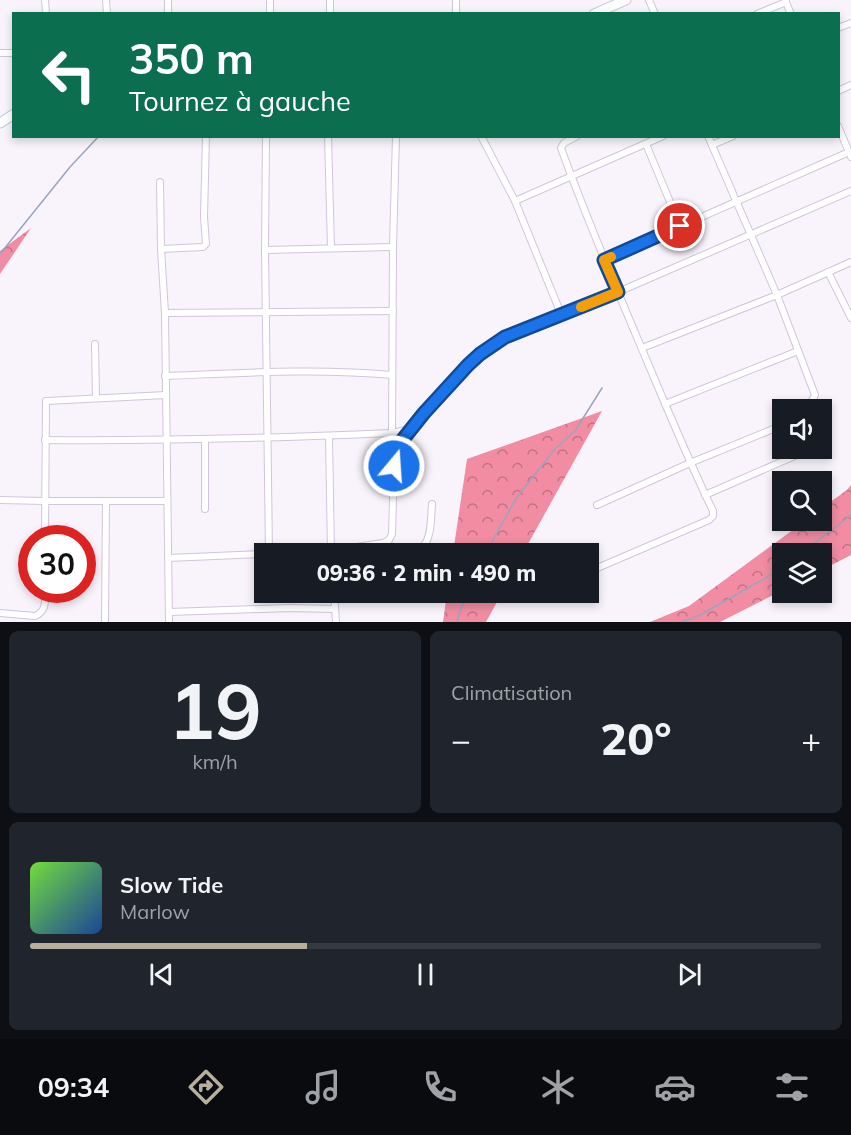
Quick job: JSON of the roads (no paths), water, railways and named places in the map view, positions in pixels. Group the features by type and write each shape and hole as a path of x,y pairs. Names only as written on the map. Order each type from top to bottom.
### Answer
{"street":[{"path":"615,9 626,0"},
{"path":"761,12 786,1"},
{"path":"604,260 736,201 850,154 840,131"},
{"path":"161,249 203,247 206,244 204,217 206,138"},
{"path":"266,138 265,312 270,543"},
{"path":"328,138 331,248"},
{"path":"392,434 396,138"},
{"path":"483,138 514,201 561,314"},
{"path":"573,138 564,143 561,148 604,260 690,464 713,511 709,520 599,567"},
{"path":"514,201 659,138"},
{"path":"709,138 777,295 815,395 813,399"},
{"path":"712,146 729,138"},
{"path":"646,144 680,226"},
{"path":"160,182 165,313 169,622"},
{"path":"383,543 389,540 392,534 394,466 400,443 480,354 505,337 618,292 851,191"},
{"path":"265,250 393,247"},
{"path":"642,348 777,295 851,262"},
{"path":"828,272 851,318"},
{"path":"165,313 393,311"},
{"path":"96,344 96,398"},
{"path":"665,404 798,351"},
{"path":"165,376 266,372 353,372 392,375"},
{"path":"45,525 46,401 166,395"},
{"path":"45,440 267,439 392,434 411,429"},
{"path":"597,505 772,430"},
{"path":"329,436 331,543"},
{"path":"205,440 205,509"},
{"path":"705,495 788,459"},
{"path":"0,500 167,501"},
{"path":"105,622 106,501"},
{"path":"426,543 429,536 432,504"},
{"path":"168,558 254,554"},
{"path":"0,613 36,616 41,614 45,603"},
{"path":"335,603 336,622"},
{"path":"169,612 289,608 335,609"}],"waterway":[{"path":"0,254 70,167 97,138"},
{"path":"491,543 517,497 555,449 575,431 602,388"},
{"path":"814,543 851,515"},
{"path":"682,622 700,615 772,574"},
{"path":"457,622 463,603"}]}
